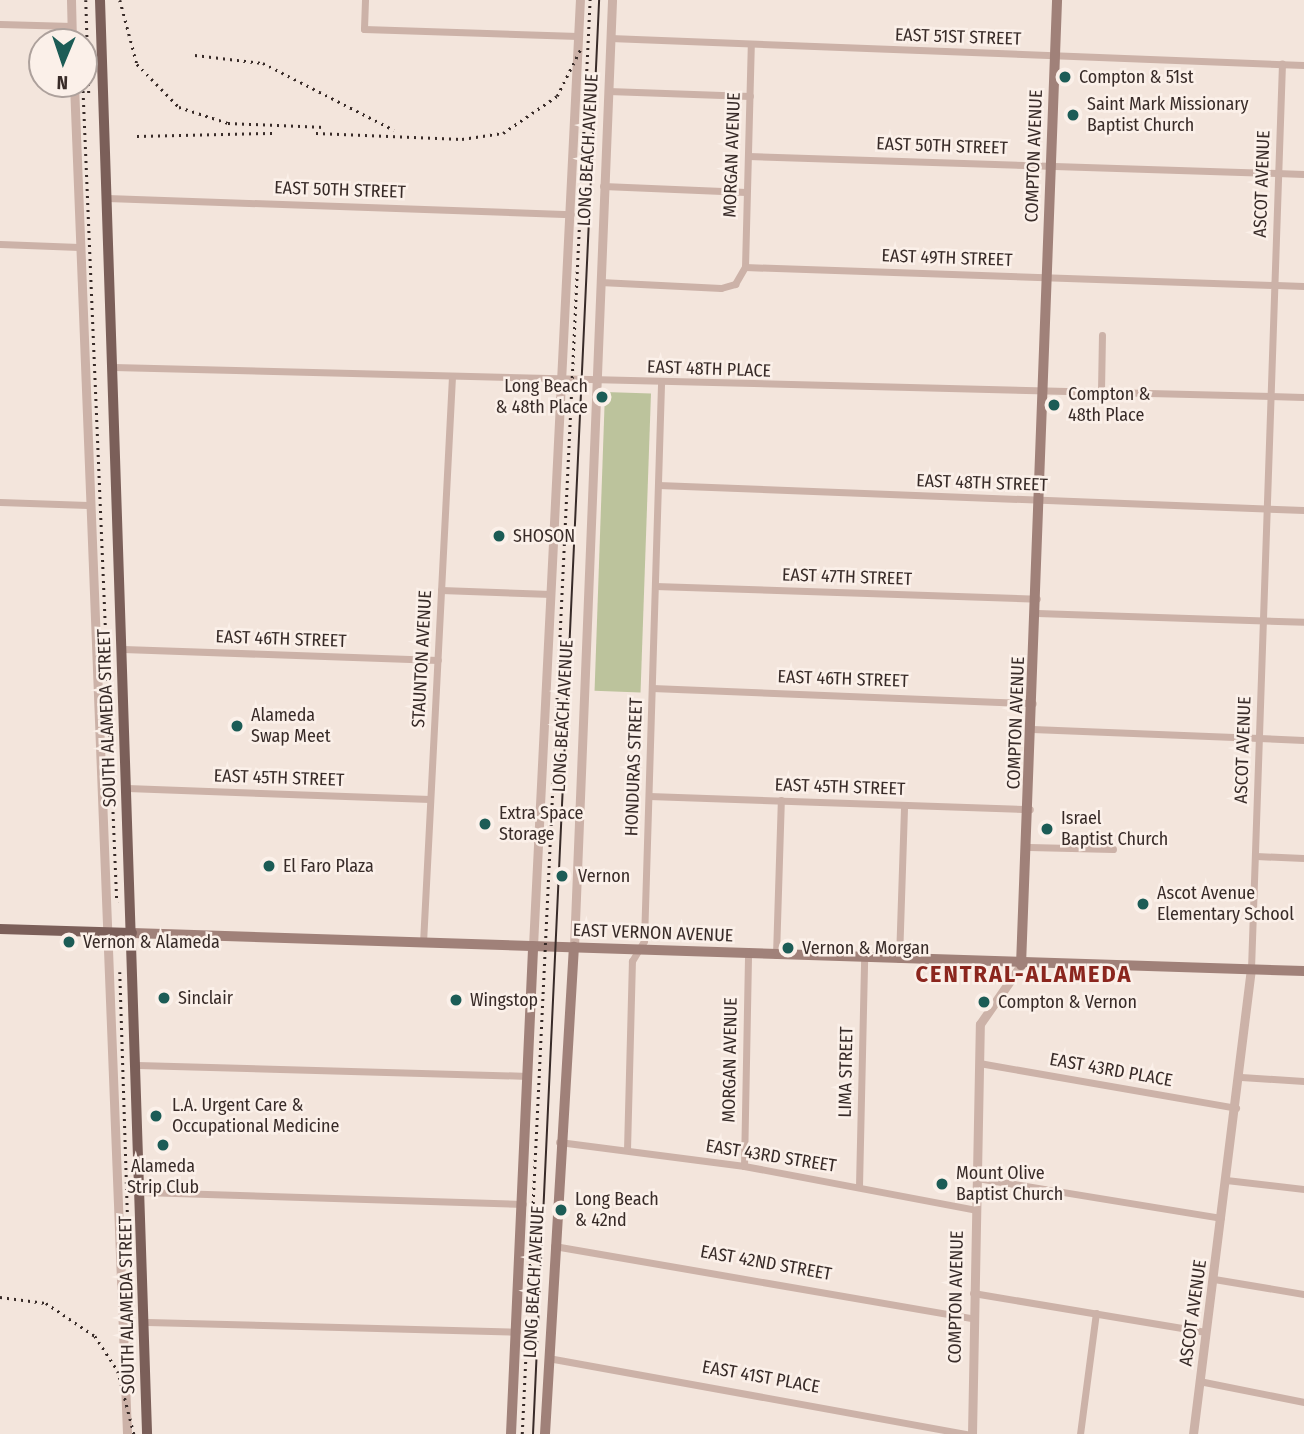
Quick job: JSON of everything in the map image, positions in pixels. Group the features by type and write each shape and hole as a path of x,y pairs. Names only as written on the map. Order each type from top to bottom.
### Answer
{"main road":[{"name":"SOUTH ALAMEDA STREET","path":"100,0 147,1322 147,1434"},
{"name":"COMPTON AVENUE","path":"1021,965 1029,847 1057,0"},
{"name":"EAST VERNON AVENUE","path":"0,929 574,947 1021,965 1304,971"},
{"name":"LONG BEACH AVENUE","path":"511,1434 524,1204 533,946"},
{"name":"LONG BEACH AVENUE","path":"545,1434 559,1142 574,947"}],"street":[{"path":"0,24 72,26 71,0"},
{"path":"365,0 364,29 578,36"},
{"name":"LONG BEACH AVENUE","path":"533,946 580,0"},
{"name":"LONG BEACH AVENUE","path":"574,947 611,0"},
{"name":"EAST 51ST STREET","path":"610,38 1304,65"},
{"name":"MORGAN AVENUE","path":"745,267 751,44"},
{"name":"ASCOT AVENUE","path":"1193,1434 1241,1077 1251,969 1282,64"},
{"path":"608,91 750,96"},
{"name":"SOUTH ALAMEDA STREET","path":"74,98 88,505 109,933 127,1434"},
{"name":"EAST 50TH STREET","path":"748,156 1304,174"},
{"path":"603,186 746,191"},
{"name":"EAST 50TH STREET","path":"107,198 571,214"},
{"path":"0,244 79,247"},
{"path":"600,282 721,288 735,284 745,267"},
{"name":"EAST 49TH STREET","path":"745,267 1304,286"},
{"path":"1101,391 1102,335"},
{"name":"EAST 48TH PLACE","path":"113,367 1027,395 1044,390 1304,397"},
{"name":"STAUNTON AVENUE","path":"423,943 452,377"},
{"name":"HONDURAS STREET","path":"627,1150 632,961 639,950 649,796 661,383"},
{"name":"EAST 48TH STREET","path":"658,485 1304,510"},
{"path":"0,502 88,505"},
{"name":"EAST 47TH STREET","path":"655,586 1038,599"},
{"path":"441,590 551,594"},
{"path":"1037,613 1304,622"},
{"name":"EAST 46TH STREET","path":"122,649 438,660"},
{"name":"EAST 46TH STREET","path":"652,688 1034,703"},
{"path":"1032,729 1304,740"},
{"name":"EAST 45TH STREET","path":"127,788 430,799"},
{"name":"EAST 45TH STREET","path":"649,796 1030,809"},
{"path":"776,955 781,800"},
{"path":"899,960 904,805"},
{"path":"1029,847 1113,849"},
{"path":"1256,856 1304,858"},
{"name":"MORGAN AVENUE","path":"744,1166 748,954"},
{"name":"LIMA STREET","path":"859,1186 864,959"},
{"name":"COMPTON AVENUE","path":"970,1434 982,1019 1021,965"},
{"name":"EAST 43RD PLACE","path":"979,1063 1237,1108"},
{"path":"137,1065 528,1076"},
{"path":"1241,1077 1304,1081"},
{"name":"EAST 43RD STREET","path":"559,1142 744,1166 976,1210"},
{"path":"977,1178 1221,1218"},
{"path":"1226,1180 1304,1189"},
{"path":"142,1192 524,1204"},
{"name":"EAST 42ND STREET","path":"553,1246 973,1318"},
{"path":"1214,1279 1304,1294"},
{"path":"973,1293 1206,1332"},
{"path":"1080,1434 1096,1313"},
{"path":"147,1322 517,1332"},
{"name":"EAST 41ST PLACE","path":"548,1358 970,1434"},
{"path":"1199,1381 1304,1402"}],"green space":[{"path":"605,392 651,394 641,692 595,691"}],"tram line":[{"path":"533,1434 599,0"}],"railway":[{"path":"86,0 87,28"},
{"path":"120,0 137,64 179,107 228,123 325,127"},
{"path":"522,1434 590,0"},
{"path":"316,133 462,139 503,133 557,96 581,48"},
{"path":"195,55 263,63 394,130"},
{"path":"84,98 117,902"},
{"path":"137,136 273,133"},
{"path":"120,972 133,1389"},
{"path":"0,1297 46,1303 95,1336 118,1371 134,1434"}],"place":[{"name":"Compton & 51st","path":"1065,77"},
{"name":"Saint Mark Missionary Baptist Church","path":"1073,115"},
{"name":"Long Beach & 48th Place","path":"602,397"},
{"name":"Compton & 48th Place","path":"1054,405"},
{"name":"SHOSON","path":"499,536"},
{"name":"Alameda Swap Meet","path":"237,726"},
{"name":"Extra Space Storage","path":"485,824"},
{"name":"Israel Baptist Church","path":"1047,829"},
{"name":"El Faro Plaza","path":"269,866"},
{"name":"Vernon","path":"562,876"},
{"name":"Ascot Avenue Elementary School","path":"1143,904"},
{"name":"Vernon & Alameda","path":"69,942"},
{"name":"Vernon & Morgan","path":"788,948"},
{"name":"Sinclair","path":"164,998"},
{"name":"Wingstop","path":"456,1000"},
{"name":"Compton & Vernon","path":"984,1002"},
{"name":"L.A. Urgent Care & Occupational Medicine","path":"156,1116"},
{"name":"Alameda Strip Club","path":"163,1145"},
{"name":"Mount Olive Baptist Church","path":"942,1184"},
{"name":"Long Beach & 42nd","path":"561,1210"}],"district":[{"name":"CENTRAL-ALAMEDA","path":"1024,975"}]}
